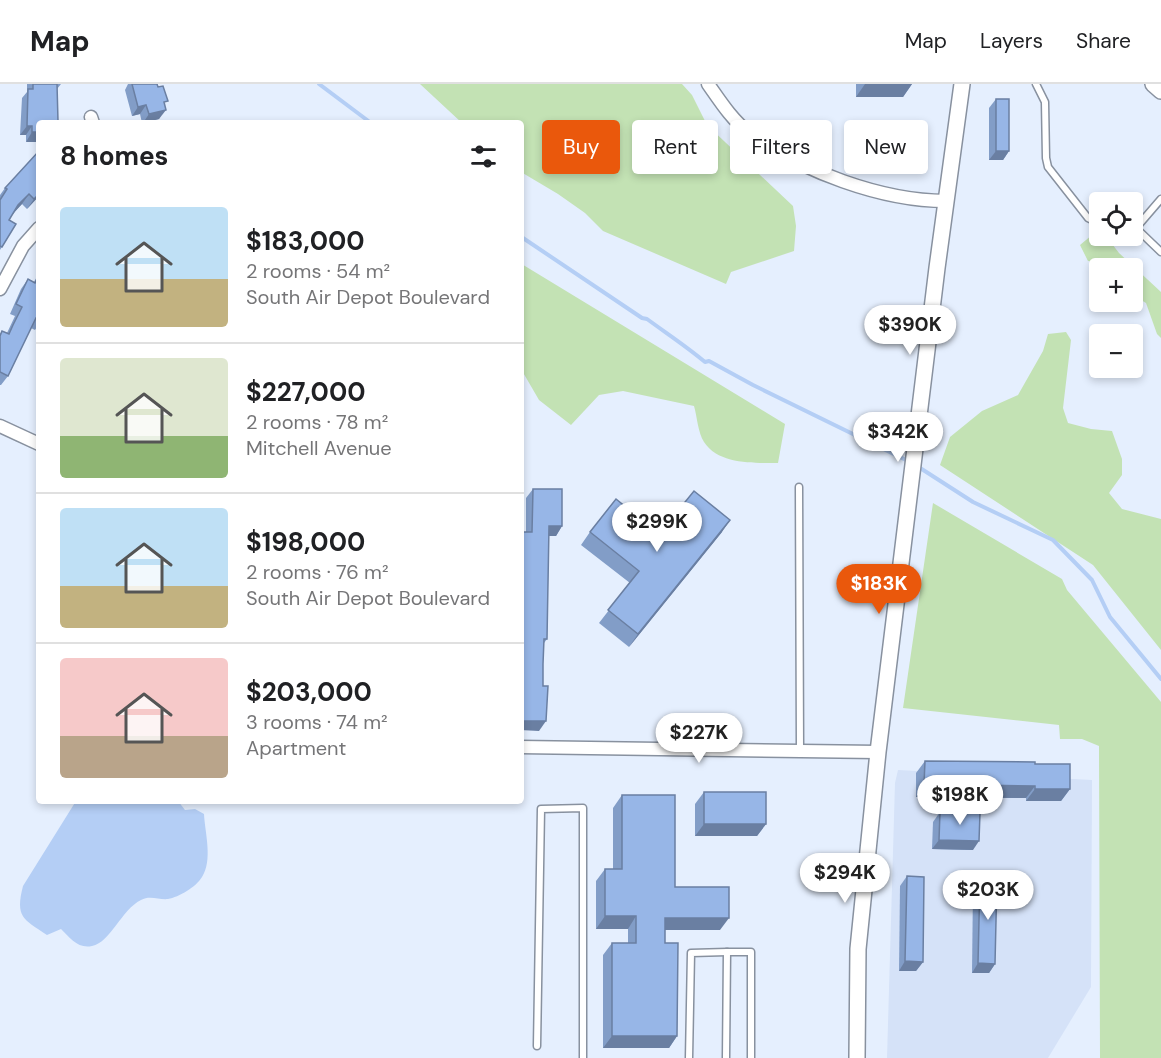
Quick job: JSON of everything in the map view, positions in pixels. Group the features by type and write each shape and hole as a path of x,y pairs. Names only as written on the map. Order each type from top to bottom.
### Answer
{"street":[{"path":"708,84 726,110 748,132 792,158 874,192 920,200 946,201"},
{"path":"857,1058 858,949 878,752 962,84"},
{"path":"1153,84 1161,91"},
{"path":"0,289 23,246 36,231"},
{"path":"0,426 36,443"},
{"path":"524,747 878,752"}],"lane":[{"path":"1036,84 1045,102 1048,167 1089,218"},
{"path":"1143,218 1161,199"},
{"path":"1143,236 1161,252"},
{"path":"799,487 800,751"},
{"path":"537,1046 541,809 583,808 583,1058"},
{"path":"726,1058 727,952"},
{"path":"689,1058 691,953 727,952 751,952 751,1058"}],"shaded area":[{"path":"898,770 1092,780 1091,987 1048,1058 887,1058 895,783"}],"green space":[{"path":"420,84 682,84 692,95 704,120 632,120 632,174 718,174 718,135 730,147 730,174 759,174 793,206 796,226 794,251 731,272 726,284 603,231 585,213 524,174 524,120 459,120"},
{"path":"1089,238 1089,246 1114,246 1124,258 1089,258 1088,261 1080,245"},
{"path":"524,265 785,424 778,463 738,461 719,455 704,442 694,406 623,391 599,395 571,425 539,400 524,374"},
{"path":"1143,275 1161,292 1161,338 1157,334 1146,303 1143,301"},
{"path":"1066,332 1071,340 1063,408 1068,423 1112,431 1122,459 1122,475 1109,493 1122,509 1161,519 1161,650 1093,565 940,465 950,437 982,411 1018,395 1043,351 1048,334"},
{"path":"933,503 1062,579 1067,590 1161,702 1161,1058 1100,1058 1099,746 1082,739 1060,739 1059,725 903,708"}],"water":[{"path":"74,804 180,804 185,810 195,809 204,814 208,855 205,870 199,881 192,888 168,899 141,900 128,911 105,939 92,946 78,944 61,929 47,935 27,921 20,904 23,886"}],"building":[{"path":"33,84 57,84 58,120 36,120 36,132 32,132 32,126 27,126 28,89 33,89"},
{"path":"132,84 163,86 168,101 164,102 166,110 149,114 146,105 138,107"},
{"path":"996,99 1009,99 1009,151 996,151"},
{"path":"36,154 36,197 34,199 29,194 18,205 9,220 16,224 2,247 0,246 0,200 7,189 5,188"},
{"path":"28,279 35,283 36,281 36,318 8,376 0,372 0,336 2,331 9,334 22,307 16,304"},
{"path":"533,489 562,489 562,526 549,526 547,639 544,639 543,664 543,686 548,686 546,721 524,721 524,532 532,532"},
{"path":"694,491 730,520 638,634 608,610 639,571 590,532 616,499 659,534"},
{"path":"925,761 1070,764 1070,789 1035,789 1035,786 924,784"},
{"path":"704,792 766,792 766,824 704,824"},
{"path":"622,795 675,795 675,887 729,887 729,918 665,918 665,943 678,943 677,1036 612,1036 612,943 636,943 636,916 605,916 605,869 622,869"},
{"path":"940,812 980,813 979,841 939,840"},
{"path":"907,876 924,877 923,962 905,961"},
{"path":"980,878 997,878 995,964 978,963"}],"waterway":[{"path":"319,84 367,120"},
{"path":"524,239 642,318 647,319 705,362 709,361 908,461"},
{"path":"917,466 973,502 1053,540 1092,580 1110,617 1161,679"}]}
